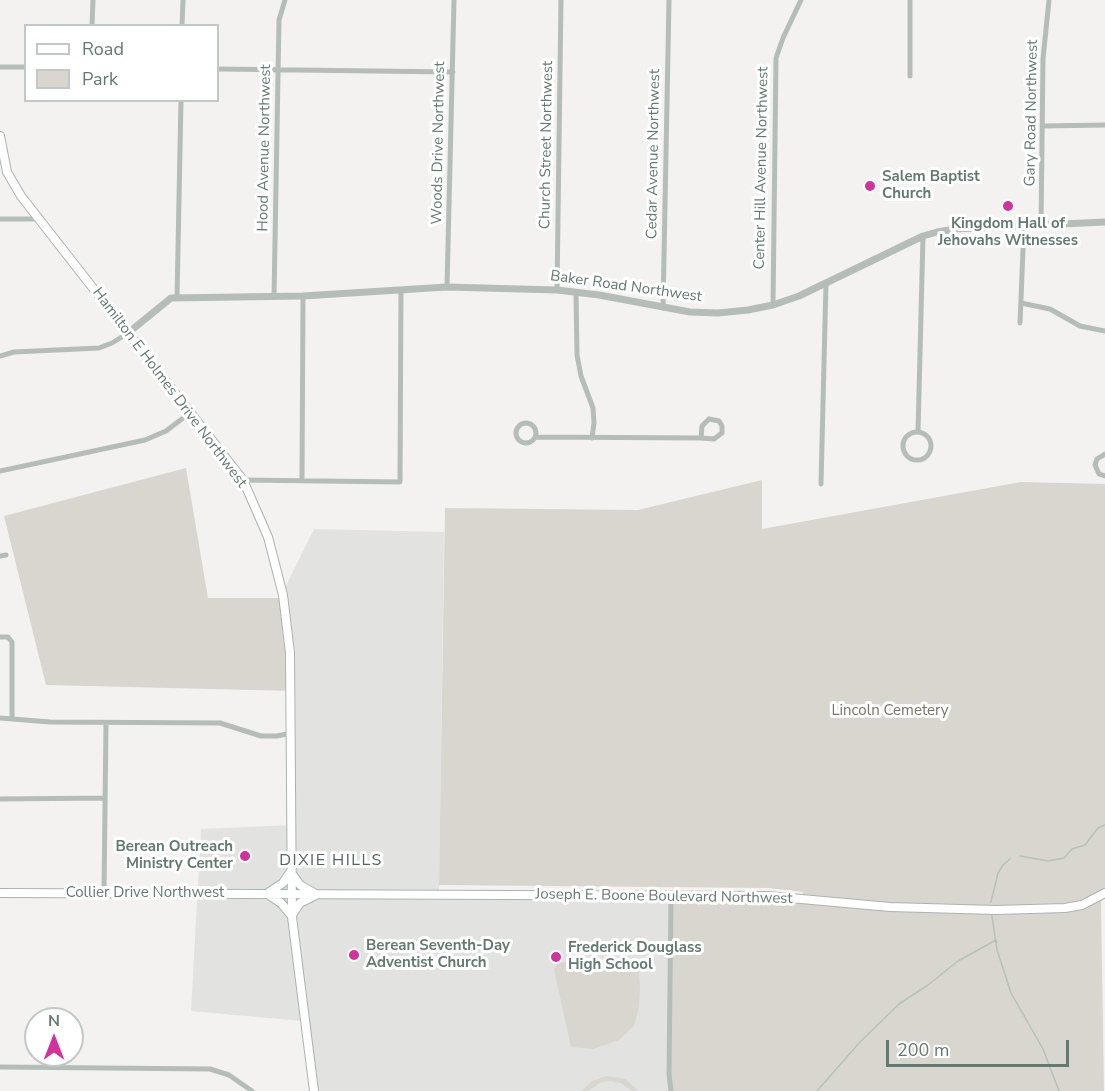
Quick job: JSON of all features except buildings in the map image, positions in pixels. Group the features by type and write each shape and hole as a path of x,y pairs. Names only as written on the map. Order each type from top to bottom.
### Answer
{"main road":[{"name":"Hamilton E Holmes Drive Northwest","path":"0,136 7,172 37,219 243,480 268,537 283,595 290,653 292,917 314,1091"},
{"path":"291,871 300,885 318,894 300,903 292,917 281,903 266,894 283,883 291,871"},
{"name":"Collier Drive Northwest","path":"0,893 291,894"},
{"name":"Joseph E. Boone Boulevard Northwest","path":"291,894 768,896 890,908 996,910 1065,908 1082,905 1105,893"}],"street":[{"path":"92,24 93,0"},
{"path":"182,24 183,0"},
{"name":"Hood Avenue Northwest","path":"274,297 279,20 285,0"},
{"name":"Woods Drive Northwest","path":"447,287 454,0"},
{"name":"Church Street Northwest","path":"557,290 561,0"},
{"name":"Cedar Avenue Northwest","path":"663,308 669,0"},
{"name":"Center Hill Avenue Northwest","path":"773,305 776,58 801,0"},
{"path":"910,0 910,76"},
{"name":"Gary Road Northwest","path":"1041,226 1043,59 1049,0"},
{"path":"0,67 24,67"},
{"path":"219,69 453,72"},
{"path":"0,356 14,352 99,348 128,333 171,298 177,298 181,102"},
{"path":"1043,126 1105,125"},
{"path":"0,219 37,219"},
{"name":"Baker Road Northwest","path":"177,298 303,296 447,287 557,290 690,312 718,313 773,305 800,296 923,236 956,229 1105,222"},
{"path":"1020,323 1024,226"},
{"path":"918,432 923,236"},
{"path":"821,484 826,283"},
{"path":"243,480 400,482 401,290"},
{"path":"576,292 577,356 581,376 593,408 592,438"},
{"path":"302,480 303,296"},
{"path":"1021,303 1050,309 1080,326 1105,331"},
{"path":"0,471 145,440 166,431 191,412"},
{"path":"536,437 714,439 720,436 722,430 719,421 713,418 706,420 702,426 702,438"},
{"path":"918,432 927,436 931,448 927,456 918,460 909,458 903,446 910,434 918,432"},
{"path":"1105,454 1097,459 1095,465 1096,471 1105,476"},
{"path":"0,637 11,639 12,718"},
{"path":"0,718 50,722 220,723 261,736 292,734"},
{"path":"104,893 106,723"},
{"path":"0,799 105,798"},
{"path":"671,896 669,1074 671,1091"},
{"path":"0,1067 210,1070 229,1075 252,1091"}],"shaded area":[{"path":"314,529 444,532 439,897 673,900 670,1091 313,1091 302,1021 191,1011 201,829 293,825 294,691 280,598"}],"green space":[{"path":"186,468 208,598 280,598 294,691 46,685 4,516"},
{"name":"Lincoln Cemetery","path":"762,480 762,529 1021,482 1105,484 1105,897 1101,902 1104,1091 670,1091 673,900 768,900 800,903 803,892 769,888 439,885 445,508 638,510"},
{"path":"561,962 638,964 639,1007 634,1026 619,1040 593,1049 571,1047 554,970"},
{"path":"607,1076 625,1079 639,1091 632,1091 621,1083 611,1081 601,1082 588,1091 581,1091 592,1081"}],"waterway":[{"path":"1020,856 1048,861 1064,858 1072,849 1085,845 1098,828 1105,825"},
{"path":"991,902 998,873 1010,859"},
{"path":"992,916 997,950 1011,993 1043,1049 1059,1091"},
{"path":"817,1091 860,1042 899,1004 958,961 996,940 997,942"}],"place":[{"name":"Salem Baptist Church","path":"870,186"},
{"name":"Kingdom Hall of Jehovahs Witnesses","path":"1008,206"},
{"name":"Berean Outreach Ministry Center","path":"245,856"},
{"name":"Berean Seventh-Day Adventist Church","path":"354,955"},
{"name":"Frederick Douglass High School","path":"556,957"}],"district":[{"name":"DIXIE HILLS","path":"331,861"}]}
